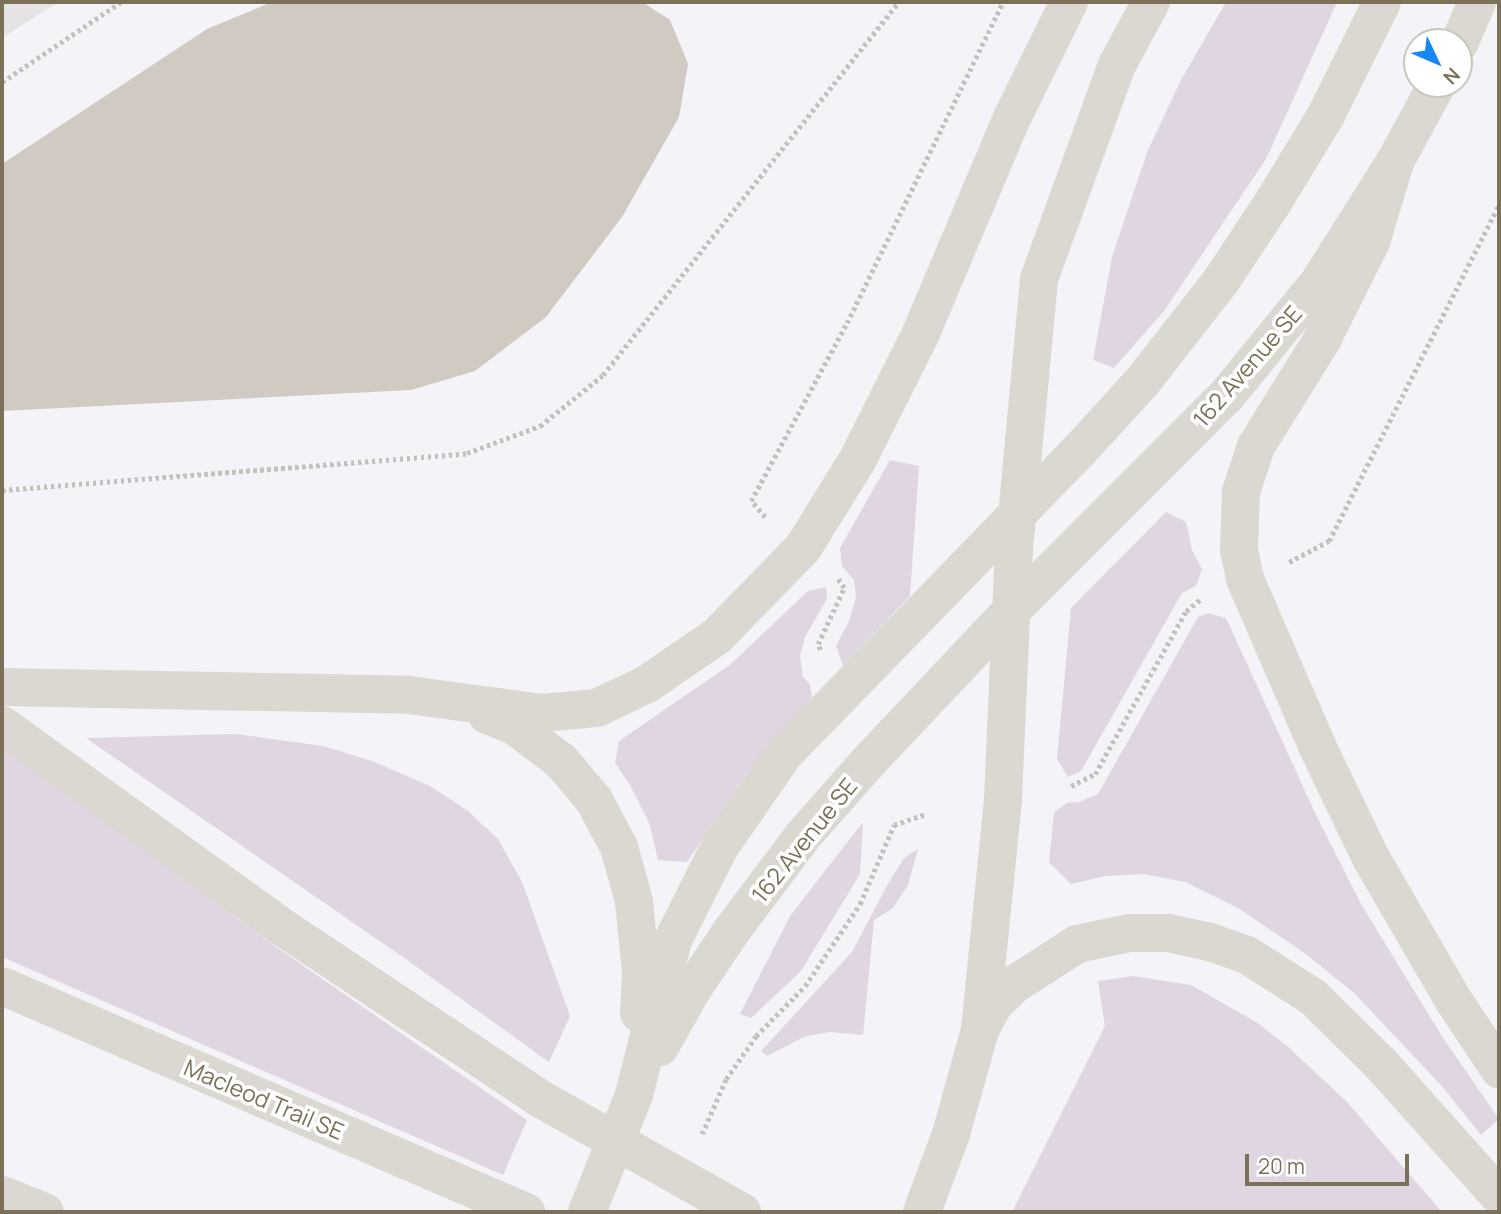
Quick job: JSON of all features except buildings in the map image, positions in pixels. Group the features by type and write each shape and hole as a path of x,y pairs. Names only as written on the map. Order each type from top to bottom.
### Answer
{"main road":[{"path":"2,687 409,695 466,705 542,713 597,708 647,684 717,636 803,548 858,459 921,333 1011,120 1069,2"},
{"path":"922,1212 951,1134 980,1030 1003,799 1010,612 1039,279 1117,65 1151,2"},
{"path":"587,1212 634,1095 673,940 719,848 784,754 1142,382 1220,281 1326,115 1382,2"},
{"path":"1466,28 1477,2"},
{"name":"162 Avenue SE","path":"634,1095 692,990 768,880 869,761 1010,612 1227,395 1319,282 1395,162 1429,98"},
{"path":"1395,162 1371,242 1322,340 1256,446 1241,492 1239,550 1245,579 1318,748 1371,858 1454,1001 1499,1069"},
{"path":"466,705 516,727 561,761 594,800 618,847 634,901 641,972 634,1095"},
{"path":"2,725 282,927 539,1098 742,1212"},
{"path":"980,1030 994,1004 1015,984 1077,944 1129,933 1168,933 1207,941 1247,956 1313,997 1381,1064 1499,1196"},
{"name":"Macleod Trail SE","path":"2,986 526,1212"},
{"path":"2,1195 45,1212"}],"path":[{"path":"2,82 121,2"},
{"path":"2,489 467,453 540,426 603,375 899,2"},
{"path":"767,519 751,501 847,323 1003,2"},
{"path":"1285,564 1329,541 1499,204"},
{"path":"825,661 818,644 844,588 832,569"},
{"path":"1071,786 1095,774 1186,611 1210,592"},
{"path":"726,1079 756,1036 805,986 860,904 894,825 926,814"}],"shaded area":[{"path":"2,2 58,2 2,38"},
{"path":"272,2 642,2 670,20 688,64 679,117 622,217 546,317 475,371 411,390 2,411 2,164 207,29"},
{"path":"1226,2 1337,2 1266,159 1164,311 1114,368 1093,360 1112,257 1148,150 1181,80"},
{"path":"890,460 919,466 910,596 843,666 836,646 850,619 856,596 854,580 842,566 840,548"},
{"path":"1166,512 1186,522 1192,550 1202,569 1196,586 1182,593 1081,771 1068,777 1057,759 1071,608"},
{"path":"826,587 827,599 805,637 800,656 803,677 810,684 812,698 746,775 687,862 658,860 650,825 630,785 615,763 619,741 731,664 808,591"},
{"path":"1208,613 1226,618 1316,815 1361,904 1443,1038 1499,1119 1481,1135 1441,1085 1354,993 1303,952 1238,908 1185,882 1143,874 1105,876 1071,884 1049,862 1054,813 1067,803 1079,802 1098,794 1198,617"},
{"path":"236,734 323,746 372,761 430,786 468,811 498,839 522,882 570,1016 549,1062 410,962 86,738"},
{"path":"2,745 279,949 527,1120 503,1175 2,957"},
{"path":"863,822 860,874 801,971 751,1018 740,1014 790,916"},
{"path":"918,849 908,885 893,908 874,920 863,1035 830,1032 806,1036 767,1056 761,1051 852,952 904,858"},
{"path":"1133,976 1191,985 1256,1022 1286,1045 1347,1102 1442,1212 1012,1212 1105,1026 1098,981"}]}
